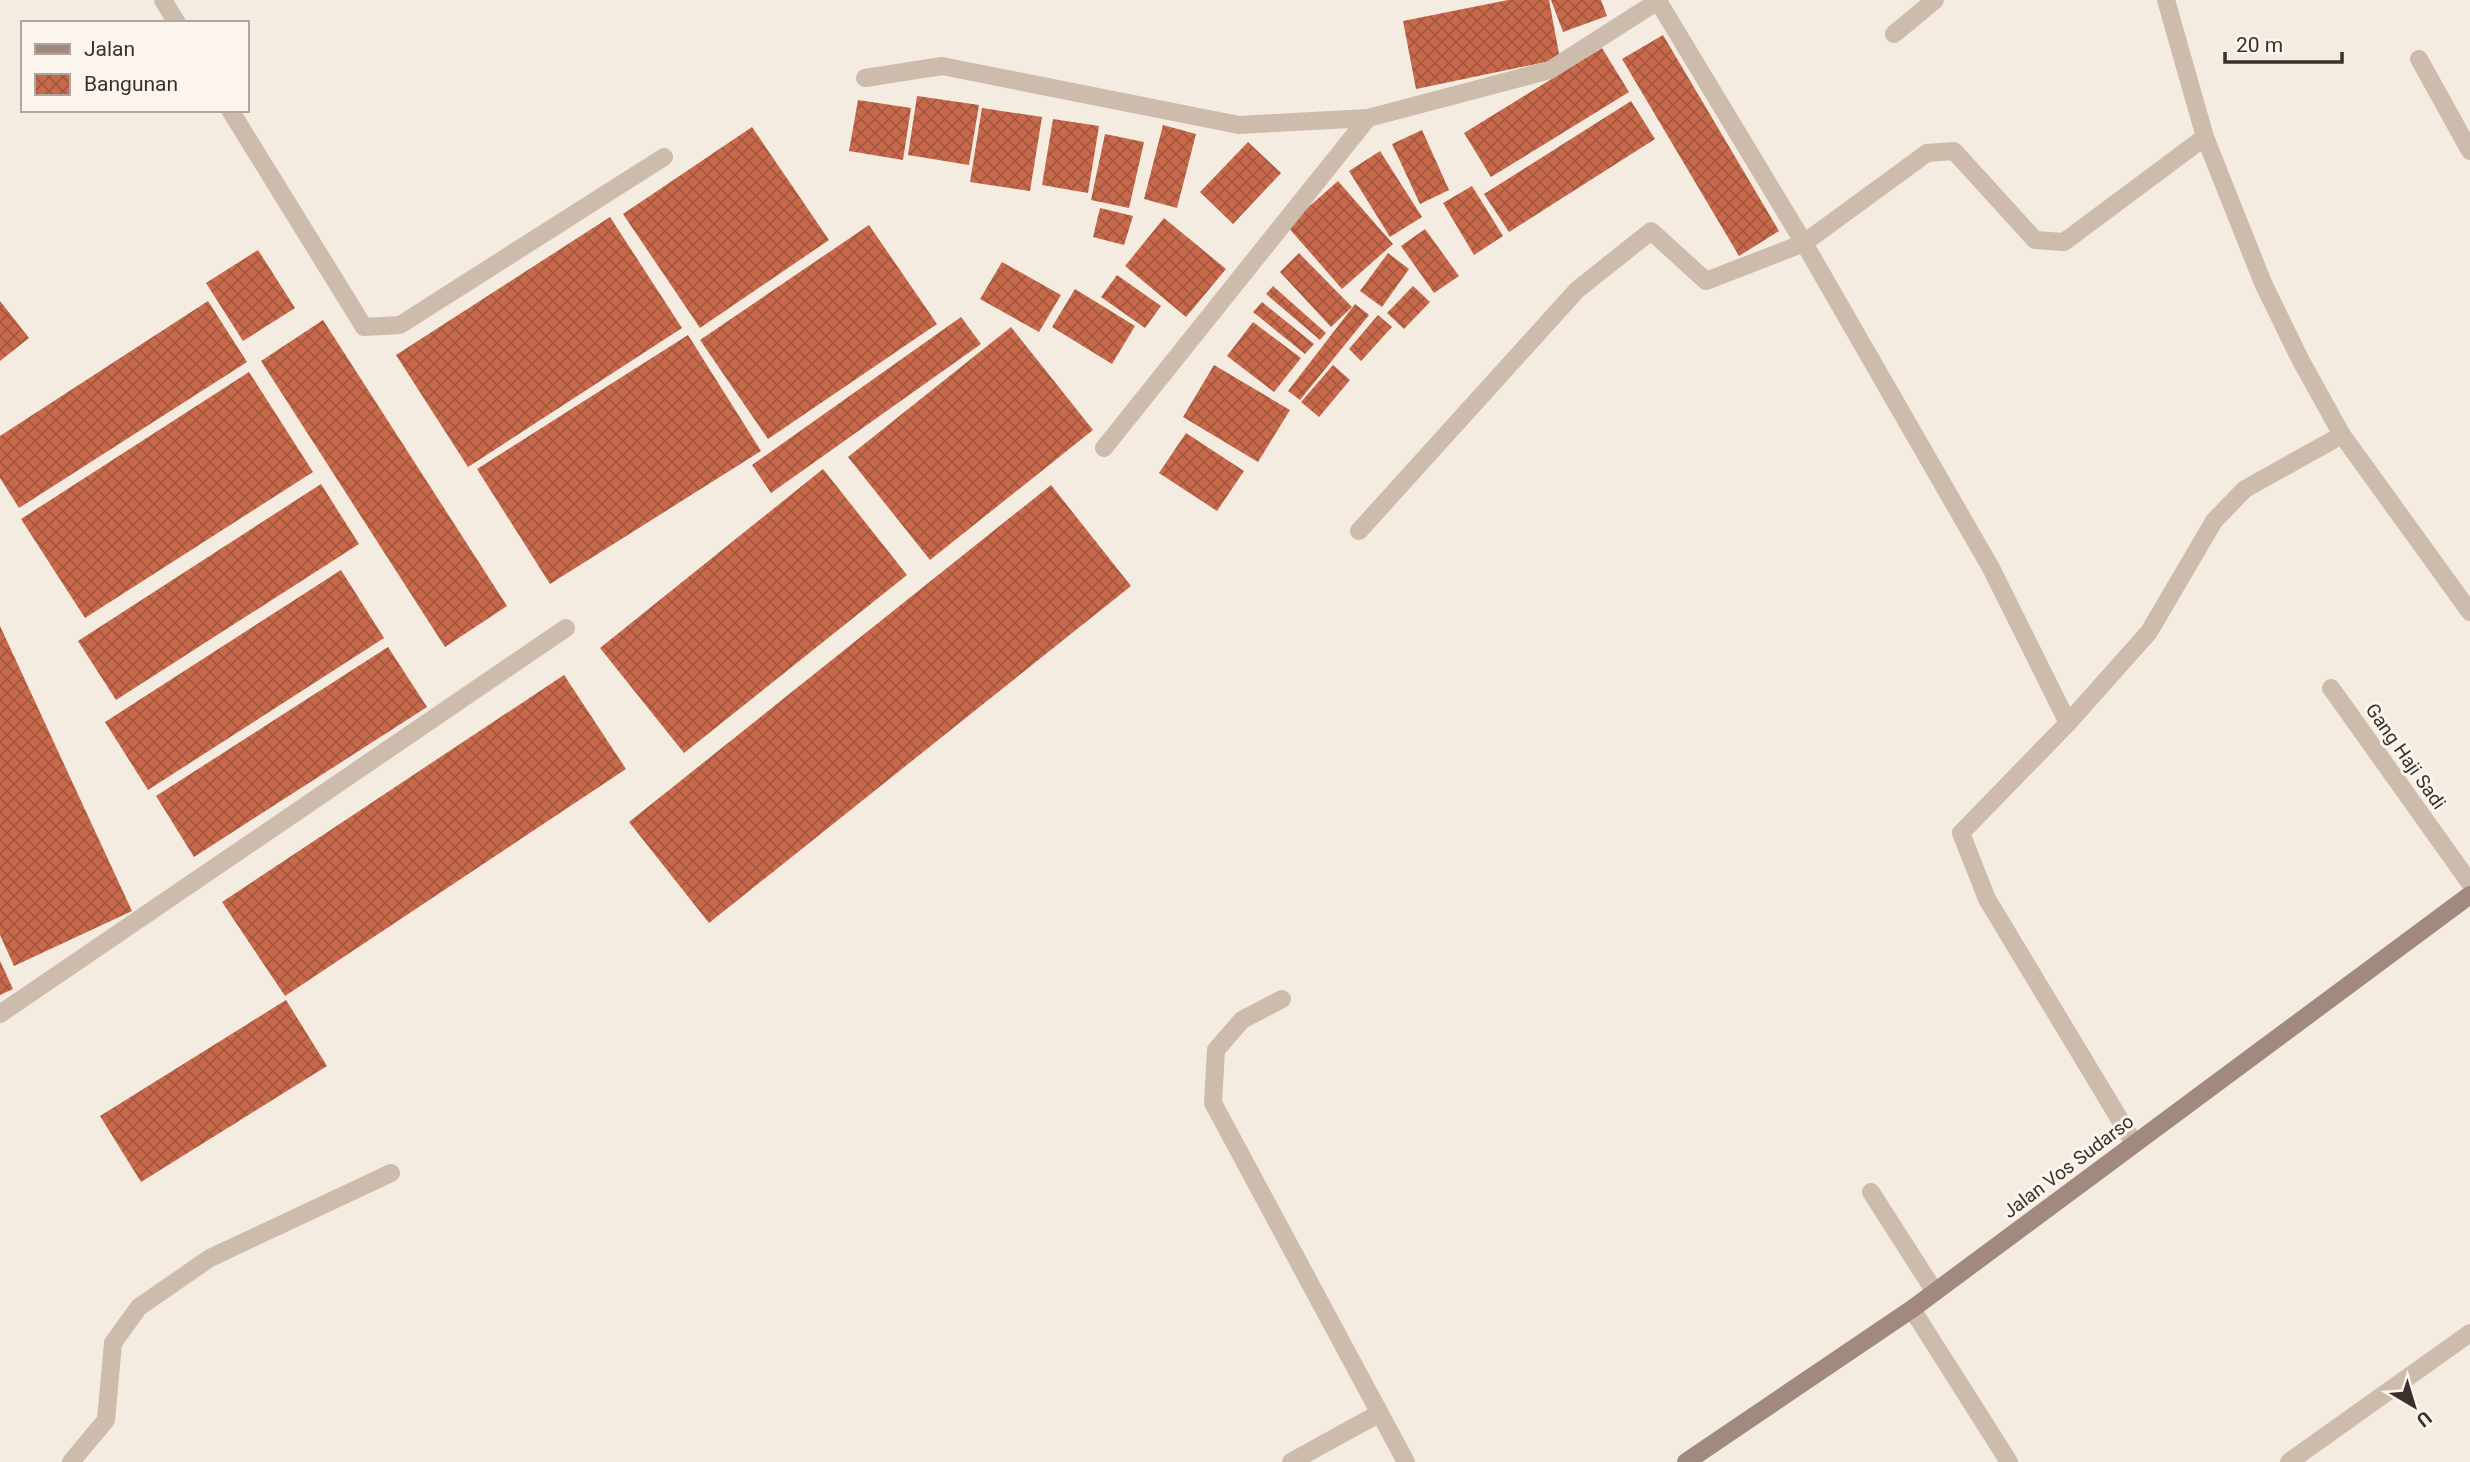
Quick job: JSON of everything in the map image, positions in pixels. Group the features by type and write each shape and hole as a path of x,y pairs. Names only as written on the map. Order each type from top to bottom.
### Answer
{"street":[{"path":"163,0 176,21"},
{"path":"1894,34 1935,0"},
{"path":"2166,0 2205,137 2263,283 2300,359 2342,435 2470,612"},
{"path":"865,78 942,66 1238,125 1368,118 1550,69 1658,2 1804,243 1992,568 2068,723"},
{"path":"2419,59 2470,151"},
{"path":"231,112 363,327 400,325 664,157"},
{"path":"1104,449 1368,118"},
{"path":"1359,531 1577,290 1651,230 1706,281 1804,243 1927,153 1954,151 2035,240 2064,242 2205,137"},
{"path":"2134,1143 1987,899 1961,833 2068,723 2149,632 2214,521 2245,489 2342,435"},
{"path":"0,1014 566,628"},
{"name":"Gang Haji Sadi","path":"2331,688 2470,883"},
{"name":"Jalan Vos Sudarso","path":"1686,1462 1912,1310 2470,895"},
{"path":"1282,999 1242,1020 1216,1050 1213,1103 1406,1462"},
{"path":"71,1462 106,1420 113,1343 139,1307 210,1258 391,1173"},
{"path":"1871,1192 1935,1292"},
{"path":"1912,1310 2009,1462"},
{"path":"2289,1462 2470,1333"},
{"path":"1291,1462 1380,1413"}],"building":[{"path":"1508,0 1549,0 1560,59 1416,89 1403,21"},
{"path":"1551,0 1601,0 1607,16 1563,32"},
{"path":"1663,35 1779,231 1739,256 1622,59"},
{"path":"1602,48 1629,92 1491,177 1464,133"},
{"path":"917,96 979,105 969,165 908,155"},
{"path":"858,100 911,108 903,160 849,151"},
{"path":"1631,101 1655,139 1509,232 1484,194"},
{"path":"982,108 1042,117 1030,191 970,182"},
{"path":"1053,119 1099,126 1088,193 1042,185"},
{"path":"1163,125 1196,134 1177,208 1144,199"},
{"path":"752,127 829,240 700,328 623,214"},
{"path":"1422,130 1449,190 1420,204 1392,144"},
{"path":"1105,134 1144,142 1129,208 1091,200"},
{"path":"1248,142 1281,173 1233,224 1200,192"},
{"path":"1380,151 1422,217 1390,237 1349,171"},
{"path":"1338,181 1393,244 1342,289 1287,226"},
{"path":"1472,186 1503,236 1474,255 1443,203"},
{"path":"1100,208 1133,216 1124,245 1093,237"},
{"path":"610,217 682,328 468,467 396,355"},
{"path":"1164,218 1226,269 1186,317 1125,266"},
{"path":"869,225 937,324 768,439 700,340"},
{"path":"1425,229 1459,276 1434,293 1401,246"},
{"path":"258,250 295,308 243,341 206,283"},
{"path":"1299,253 1352,307 1331,327 1280,272"},
{"path":"1388,253 1409,269 1382,307 1360,291"},
{"path":"1002,262 1061,295 1039,332 980,299"},
{"path":"1117,275 1161,306 1145,328 1101,297"},
{"path":"1273,286 1326,333 1320,340 1266,294"},
{"path":"1413,286 1430,302 1404,329 1387,313"},
{"path":"1075,289 1135,326 1112,364 1052,327"},
{"path":"0,301 29,338 0,361"},
{"path":"208,301 247,362 19,508 0,478 0,436"},
{"path":"1262,302 1314,344 1305,354 1253,312"},
{"path":"1355,304 1369,315 1300,400 1288,391"},
{"path":"1378,315 1392,327 1361,361 1349,349"},
{"path":"961,317 981,344 771,493 752,465"},
{"path":"323,320 507,606 445,647 261,361"},
{"path":"1253,322 1301,358 1274,392 1227,356"},
{"path":"1011,327 1093,430 930,560 848,457"},
{"path":"688,335 761,451 550,584 477,469"},
{"path":"1214,365 1290,410 1258,462 1183,417"},
{"path":"1333,365 1350,380 1319,417 1301,402"},
{"path":"249,372 313,472 85,618 21,519"},
{"path":"1186,433 1244,471 1217,511 1159,473"},
{"path":"823,469 907,575 684,753 600,648"},
{"path":"321,484 359,544 116,700 78,641"},
{"path":"1051,485 1131,586 709,923 629,822"},
{"path":"341,570 384,638 148,790 105,722"},
{"path":"0,626 132,911 14,966 0,935"},
{"path":"388,647 427,707 194,857 156,796"},
{"path":"564,675 626,769 285,996 222,902"},
{"path":"0,961 13,989 0,995"},
{"path":"286,1000 327,1066 141,1182 100,1116"}]}
